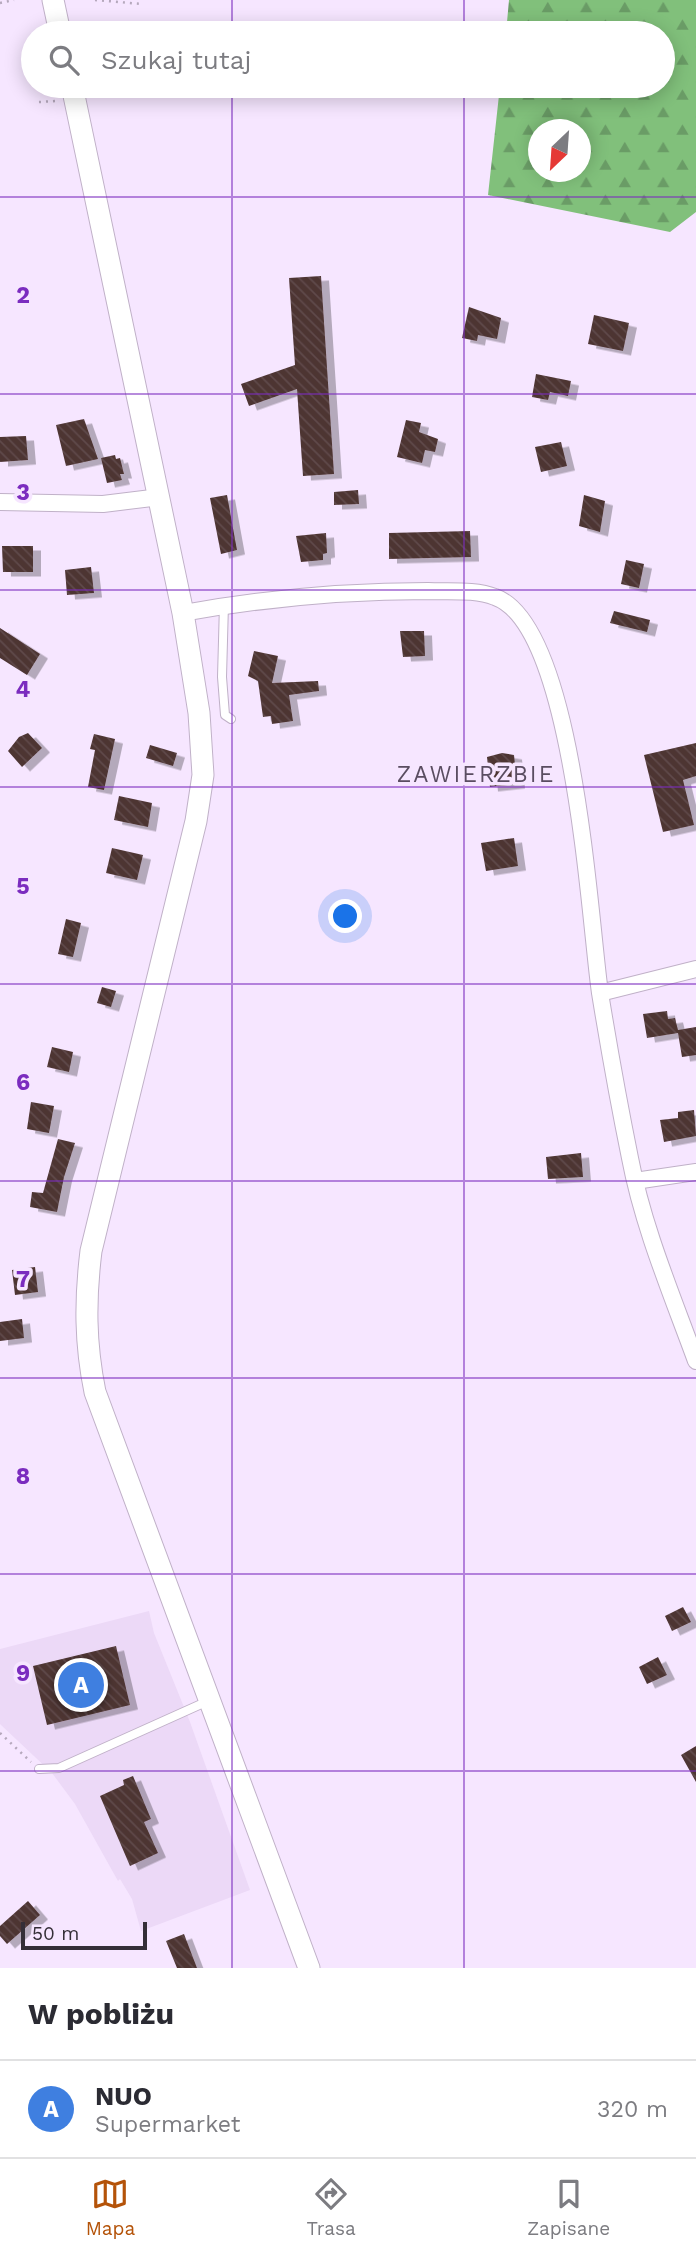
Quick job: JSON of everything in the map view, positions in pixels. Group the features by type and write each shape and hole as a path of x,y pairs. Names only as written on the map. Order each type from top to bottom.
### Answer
{"street":[{"path":"53,0 57,21"},
{"path":"68,98 160,497 199,713 203,775 196,821 92,1251 85,1297 86,1346 95,1392 309,1968"},
{"path":"0,502 103,504 160,497"},
{"path":"183,613 224,604 330,594 463,592 495,597 518,615 535,639 547,667 565,731 600,993 635,1181 696,1361"},
{"path":"600,993 696,969"},
{"path":"635,1181 696,1172"}],"lane":[{"path":"224,604 222,677 225,715 230,719"},
{"path":"39,1769 60,1768 211,1699"}],"path":[{"path":"0,3 14,0"},
{"path":"95,0 142,4"},
{"path":"39,102 55,98"},
{"path":"0,1733 39,1769"}],"shaded area":[{"path":"149,1611 154,1633 190,1722 250,1890 141,1931 132,1899 120,1879 118,1881 75,1804 52,1773 0,1724 0,1649"}],"green space":[{"path":"509,0 696,0 696,212 670,232 488,195 499,98 675,98 675,21 507,21"}],"building":[{"path":"321,276 334,474 303,476 297,389 249,406 241,384 295,365 289,278"},
{"path":"469,307 501,318 497,339 478,335 477,341 462,338"},
{"path":"594,315 629,323 623,351 588,344"},
{"path":"536,374 571,381 568,396 550,392 548,400 532,397"},
{"path":"84,419 98,459 66,466 56,425"},
{"path":"406,420 421,423 419,432 438,439 435,452 425,450 422,463 397,457"},
{"path":"26,436 28,460 0,462 0,437"},
{"path":"561,442 567,466 541,472 535,447"},
{"path":"115,455 116,459 120,458 124,474 120,474 122,480 107,483 101,458"},
{"path":"358,490 359,504 334,505 334,492"},
{"path":"227,495 237,550 221,554 210,498"},
{"path":"584,495 605,501 600,532 579,526"},
{"path":"470,531 471,557 389,559 389,533"},
{"path":"326,533 327,553 323,554 323,560 301,562 296,536"},
{"path":"2,546 33,546 33,572 3,572"},
{"path":"626,560 644,564 639,588 621,584"},
{"path":"91,567 94,593 67,595 65,570"},
{"path":"614,611 650,620 647,632 610,623"},
{"path":"0,628 40,654 27,675 0,658"},
{"path":"400,631 424,631 425,656 403,657"},
{"path":"254,651 278,656 272,683 318,681 319,691 289,695 293,721 272,724 271,716 263,717 258,681 248,676"},
{"path":"28,733 42,748 22,767 8,751 19,737"},
{"path":"94,734 115,739 104,790 88,787 95,750 90,749"},
{"path":"696,743 696,776 683,780 694,825 663,832 644,755"},
{"path":"150,745 177,753 173,766 146,758"},
{"path":"502,753 514,755 517,784 490,787 487,757"},
{"path":"119,796 152,803 148,827 114,820"},
{"path":"514,838 518,866 486,871 481,843"},
{"path":"112,848 143,855 137,880 106,873"},
{"path":"66,919 81,923 73,957 58,954"},
{"path":"102,987 116,991 111,1007 97,1003"},
{"path":"667,1011 668,1019 675,1018 678,1030 696,1027 696,1055 682,1057 678,1033 647,1038 643,1014"},
{"path":"52,1047 73,1052 69,1072 47,1067"},
{"path":"31,1102 54,1106 49,1133 27,1129"},
{"path":"694,1110 696,1136 664,1142 660,1120 678,1118 678,1112"},
{"path":"58,1139 75,1143 57,1212 30,1207 32,1192 43,1193"},
{"path":"581,1153 583,1177 548,1179 546,1157"},
{"path":"35,1267 38,1292 15,1295 12,1270"},
{"path":"22,1319 24,1338 0,1341 0,1322"},
{"path":"683,1607 691,1622 672,1631 665,1616"},
{"path":"116,1646 130,1705 47,1725 33,1666"},
{"path":"658,1657 667,1675 647,1684 639,1667"},
{"path":"696,1746 696,1782 681,1755"},
{"path":"133,1776 151,1819 144,1822 158,1853 130,1866 100,1796 124,1785 123,1780"},
{"path":"28,1901 40,1915 7,1944 0,1936 0,1926"},
{"path":"184,1934 197,1968 177,1968 166,1941"}],"place":[{"name":"NUO","path":"81,1685"}],"district":[{"name":"ZAWIERZBIE","path":"476,774"}]}
